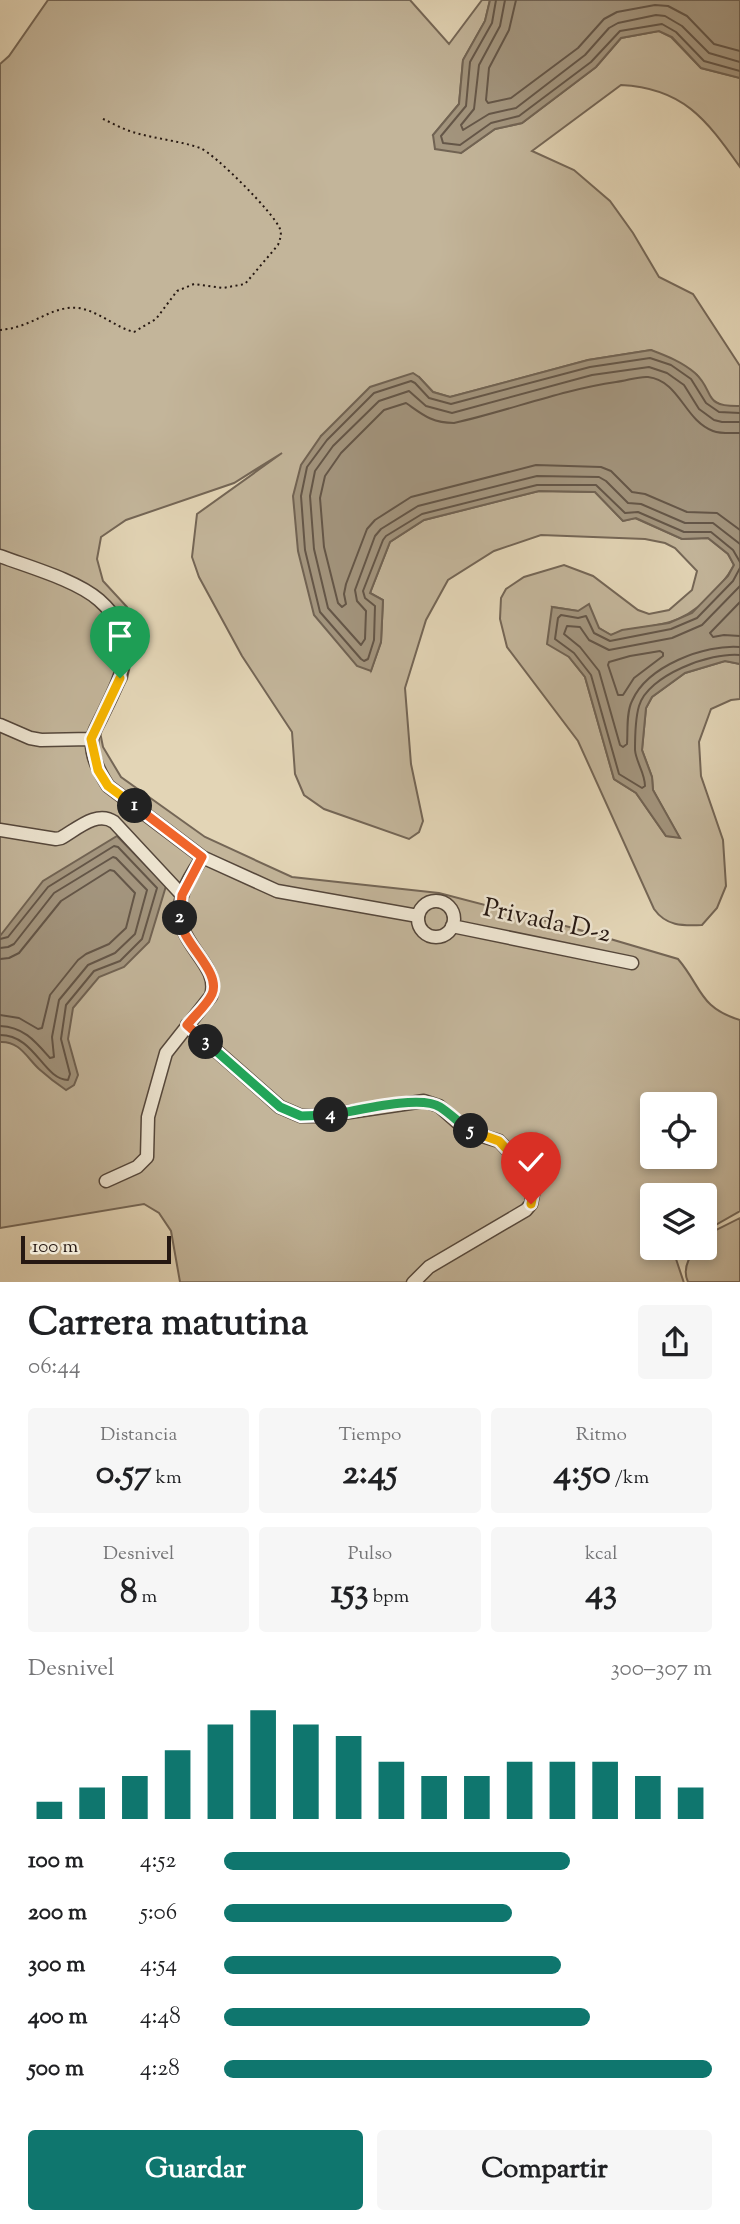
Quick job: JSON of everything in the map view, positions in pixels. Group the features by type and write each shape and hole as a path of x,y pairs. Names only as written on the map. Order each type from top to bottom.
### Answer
{"street":[{"path":"0,556 67,582 98,599 120,625 127,654 120,678 91,739 98,770 108,786 202,857 277,891 418,916"},
{"path":"0,725 41,740 91,739"},
{"path":"0,830 56,839 98,817 107,817 182,895"},
{"path":"106,1181 137,1167 147,1157 148,1117 166,1053 211,996 214,986 211,975 186,939 180,924 182,895 202,857"},
{"name":"Privada D-2","path":"431,902 441,902 449,907 454,916 453,926 444,936 431,937 421,929 418,916 422,907 431,902"},
{"name":"Privada D-2","path":"453,926 632,963"},
{"path":"187,1025 280,1107 301,1116 323,1116 424,1101 439,1106 475,1134 499,1141 513,1156 533,1194 531,1204 526,1210 429,1267 414,1282"}],"path":[{"path":"0,330 17,327 60,310 78,308 107,318 122,329 134,332 156,319 177,291 194,284 223,288 245,284 278,245 280,228 247,189 212,155 198,148 132,132 101,118"}],"shaded area":[{"path":"48,0 410,0 449,44 482,0 490,0 485,21 463,60 459,104 433,135 461,153 495,129 522,123 596,67 621,38 659,31 671,37 701,68 740,78 740,167 716,134 691,109 661,92 621,85 532,151 574,170 610,201 659,277 693,294 740,366 740,406 723,406 711,399 697,375 651,350 588,360 450,397 433,392 419,377 321,436 371,670 381,642 383,600 370,593 390,542 424,520 539,491 595,492 623,521 635,518 682,539 708,538 728,554 734,565 722,583 698,607 670,622 611,635 578,611 552,607 569,657 585,677 614,779 636,793 666,836 679,837 653,790 652,777 642,750 646,708 652,697 685,673 725,661 740,664 740,699 711,709 699,742 701,776 723,840 726,886 717,908 702,925 669,922 654,909 578,741 507,647 500,619 501,598 506,589 524,577 564,565 593,576 638,610 649,614 669,610 692,590 697,571 675,548 645,539 541,535 494,551 448,580 426,620 405,688 411,764 423,821 419,832 409,839 324,809 304,795 295,774 292,732 242,656 199,577 192,557 197,514 282,453 234,483 126,520 101,537 97,559 103,581 127,607 136,639 127,679 100,732 103,747 121,777 205,837 292,877 439,893 678,959 709,1003 740,1020 740,1211 717,1224 717,1183 640,1183 640,1260 676,1260 684,1282 180,1282 171,1231 159,1213 144,1204 0,1228 0,64 9,56"},
{"path":"740,1218 740,1282 688,1282 686,1273 689,1260 717,1260 717,1230"}],"water":[{"path":"490,0 740,0 740,78 701,68 672,37 659,31 621,38 596,67 522,123 495,129 461,153 435,149 433,135 459,104 463,60 485,21"},
{"path":"651,350 680,362 695,373 714,401 728,406 740,406 740,664 725,661 685,673 652,697 646,708 642,750 652,777 653,790 680,838 666,836 636,793 614,779 585,677 569,657 547,644 552,607 578,611 589,604 599,628 611,635 622,630 669,623 692,613 728,576 734,565 728,554 708,538 682,539 636,518 623,521 595,492 539,491 424,520 390,542 370,593 383,600 381,642 371,671 357,666 314,615 298,551 293,496 301,465 321,436 370,387 413,373 433,392 450,397 588,360"},
{"path":"117,836 166,886 149,942 124,967 99,977 73,1008 68,1039 78,1075 74,1085 66,1090 39,1069 18,1047 0,1042 0,936 43,881"}],"route":[{"path":"120,678 91,739 98,770 108,786 202,857 182,895 180,924 186,939 211,975 214,986 211,996 187,1025 280,1107 301,1116 323,1116 424,1101 439,1106 475,1134 499,1141 513,1156 533,1194 531,1204"}]}
